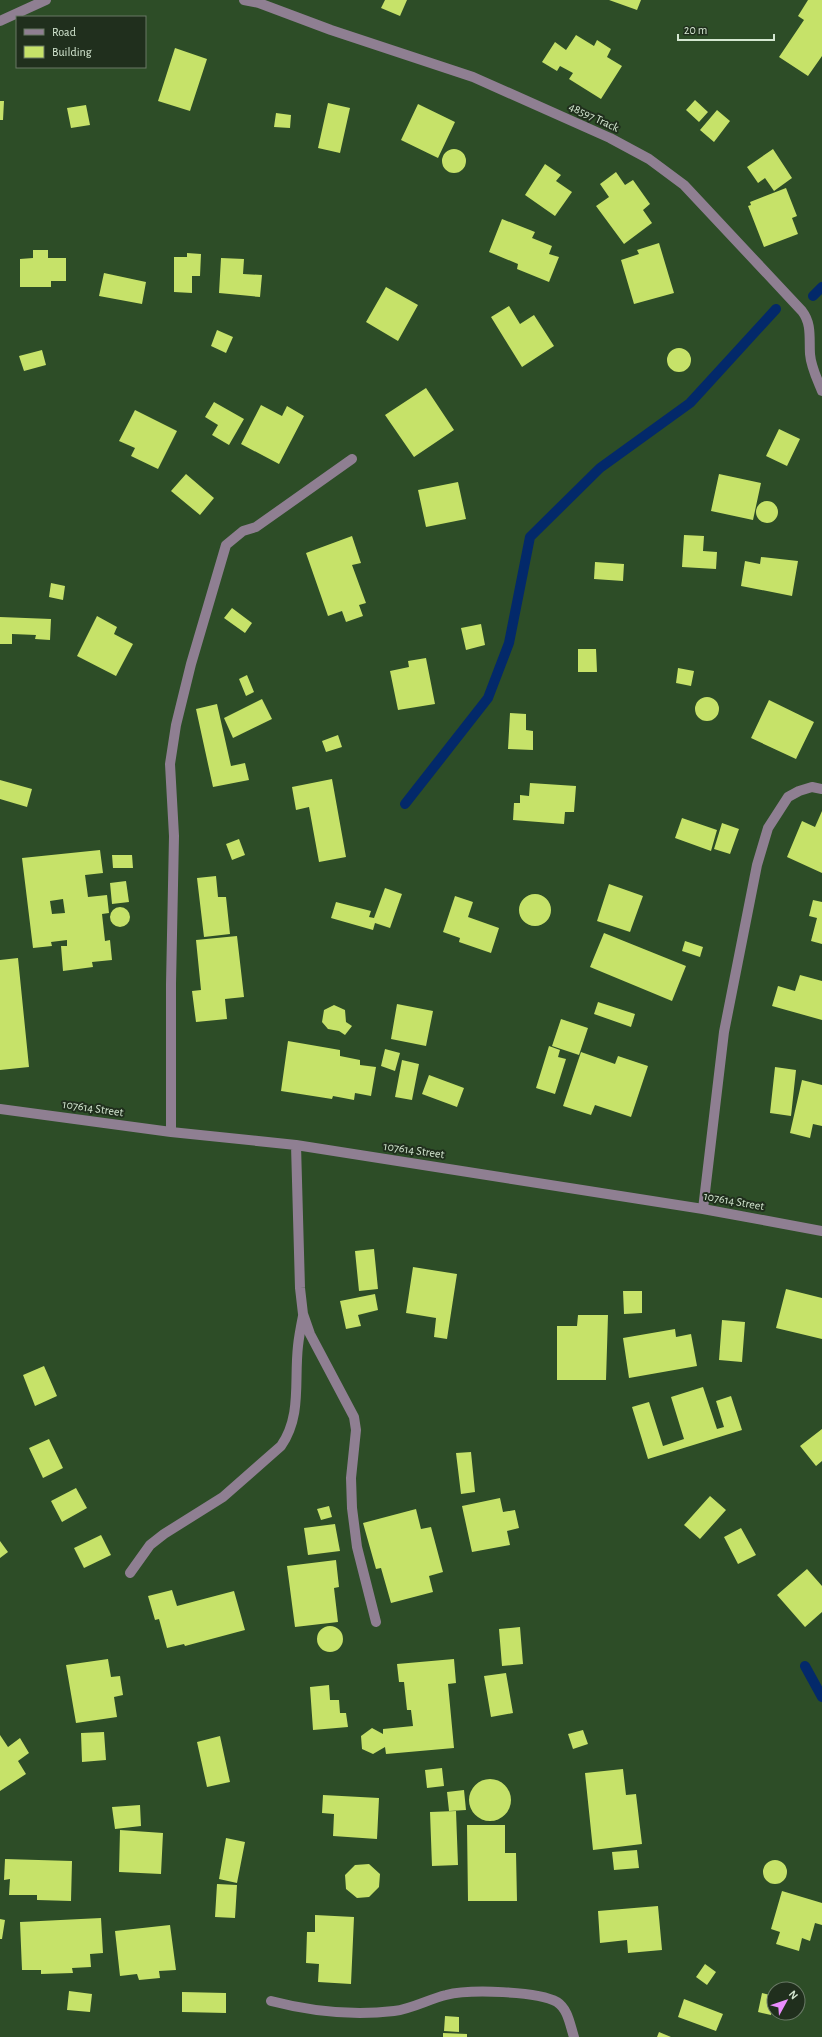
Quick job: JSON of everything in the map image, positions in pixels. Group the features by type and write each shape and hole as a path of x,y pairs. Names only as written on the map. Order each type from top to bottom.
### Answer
{"street":[{"path":"0,21 46,0"},
{"name":"48597 Track","path":"244,0 259,3 331,30 473,77 610,138 649,159 684,185 807,317 810,330 810,355 816,378 822,390"},
{"path":"171,1132 171,984 174,836 170,764 176,725 191,664 226,545 243,531 256,527 352,459"},
{"path":"703,1209 724,1032 757,865 768,828 788,797 799,791 812,787 822,789"},
{"name":"107614 Street","path":"0,1109 171,1132 296,1145 703,1209 822,1231"},
{"path":"296,1145 300,1288 303,1314 310,1334 354,1417 356,1430 351,1478 352,1508 357,1547 376,1622"},
{"path":"130,1573 150,1546 170,1530 223,1497 251,1475 285,1441 293,1423 296,1396 297,1347 303,1314"},
{"path":"271,2001 307,2010 364,2013 396,2011 448,1994 472,1992 531,1994 558,2003 569,2019 574,2037"}],"building":[{"path":"385,0 407,0 400,16 381,8"},
{"path":"609,0 641,0 637,10"},
{"path":"808,0 822,0 822,56 808,76 779,57 804,20 798,16"},
{"path":"576,35 594,46 597,40 611,49 607,57 622,66 601,99 569,79 573,73 560,66 557,71 542,62 555,42 566,50"},
{"path":"175,48 207,59 190,111 158,101"},
{"path":"695,100 708,112 699,122 686,110"},
{"path":"0,101 4,101 3,120 0,120"},
{"path":"328,103 350,108 340,153 318,148"},
{"path":"418,104 455,122 438,158 401,140"},
{"path":"86,105 90,125 71,128 67,108"},
{"path":"717,110 730,121 714,142 700,130"},
{"path":"276,113 291,115 290,128 274,127"},
{"path":"454,149 459,150 465,156 465,166 459,172 454,173 449,172 443,166 442,161 443,156 449,150"},
{"path":"773,149 792,178 774,191 765,178 758,183 747,167"},
{"path":"545,164 561,175 556,181 572,192 555,216 525,195"},
{"path":"616,172 625,185 633,180 650,204 643,210 652,223 624,244 596,206 609,197 600,184"},
{"path":"786,188 797,216 792,218 798,234 764,247 748,206 751,205 750,202"},
{"path":"502,219 535,232 532,238 552,246 549,254 559,257 549,282 517,269 518,264 489,252"},
{"path":"659,243 674,293 634,304 621,260 639,254 637,250"},
{"path":"33,250 48,250 48,258 66,258 66,281 51,281 51,287 20,287 20,259 33,258"},
{"path":"187,253 201,254 200,276 192,276 192,293 174,292 174,257 187,257"},
{"path":"221,258 244,259 243,274 262,275 260,297 219,293"},
{"path":"104,273 146,282 142,304 99,296"},
{"path":"386,287 418,305 398,341 366,322"},
{"path":"509,306 520,324 534,315 554,346 522,367 491,317"},
{"path":"217,330 233,337 226,353 211,346"},
{"path":"679,348 684,349 690,355 690,365 684,371 679,372 674,371 668,365 667,360 668,355 674,349"},
{"path":"42,350 46,365 24,371 19,356"},
{"path":"426,388 454,430 414,457 385,415"},
{"path":"214,402 244,419 229,445 212,435 218,425 205,417"},
{"path":"261,405 282,416 287,406 304,416 279,464 241,444"},
{"path":"135,410 177,431 158,469 131,456 135,448 119,441"},
{"path":"779,429 800,439 787,466 766,456"},
{"path":"186,474 214,498 200,515 171,491"},
{"path":"719,474 761,483 753,520 711,511"},
{"path":"458,482 466,519 426,527 418,490"},
{"path":"767,501 775,504 778,512 775,520 767,523 759,520 756,512 759,504"},
{"path":"684,535 704,536 703,551 717,552 716,569 682,567"},
{"path":"352,536 361,563 352,565 366,603 359,605 363,616 346,622 342,611 328,616 306,553"},
{"path":"761,557 798,561 792,596 741,586 745,561 760,564"},
{"path":"595,562 624,564 623,581 594,579"},
{"path":"51,583 65,586 63,600 49,597"},
{"path":"232,608 252,623 245,633 224,618"},
{"path":"97,616 117,627 114,634 133,644 116,676 77,656"},
{"path":"0,617 51,619 50,640 35,639 36,635 12,634 12,644 0,644"},
{"path":"481,624 485,645 466,650 461,628"},
{"path":"578,649 596,649 597,672 578,672"},
{"path":"426,658 435,704 398,710 390,671 409,667 408,661"},
{"path":"678,668 694,671 691,686 676,683"},
{"path":"247,675 254,692 246,696 239,679"},
{"path":"707,697 715,701 719,709 715,717 707,721 699,717 695,709 699,701"},
{"path":"262,699 272,719 233,738 224,718"},
{"path":"769,700 814,722 796,759 751,738"},
{"path":"217,704 231,766 245,763 249,780 213,787 196,709"},
{"path":"510,713 526,714 526,730 533,731 533,750 508,749"},
{"path":"338,735 342,747 326,752 322,741"},
{"path":"332,779 346,857 319,862 309,807 296,810 292,787"},
{"path":"0,780 32,789 27,807 0,799"},
{"path":"530,783 576,786 574,812 565,812 564,824 513,820 514,803 520,803 520,795 529,796"},
{"path":"822,811 822,873 787,857 802,821 815,827"},
{"path":"682,818 717,830 711,851 675,838"},
{"path":"722,823 739,829 730,854 714,849"},
{"path":"239,839 245,855 232,860 226,844"},
{"path":"100,850 103,873 85,875 88,897 107,895 109,913 102,914 105,941 110,940 112,960 92,962 93,967 63,971 61,946 67,946 67,940 51,942 52,946 33,948 22,858","holes":["63,899 65,913 52,914 50,901"]},
{"path":"112,855 132,855 133,868 113,868"},
{"path":"216,876 218,897 226,897 230,934 204,937 197,878"},
{"path":"126,881 129,902 112,904 110,883"},
{"path":"609,884 643,896 630,932 597,921"},
{"path":"385,888 402,894 390,928 375,923 373,930 331,918 336,902 371,911 369,917 374,918"},
{"path":"532,894 538,894 547,898 551,910 547,922 538,926 532,926 523,922 519,913 519,907 523,898"},
{"path":"455,896 473,902 468,917 499,928 491,953 459,942 460,938 443,932"},
{"path":"813,900 822,902 822,944 811,941 817,918 809,916"},
{"path":"120,907 127,910 130,917 127,924 120,927 113,924 110,917 113,910"},
{"path":"604,933 686,966 672,1001 590,967"},
{"path":"237,936 244,997 225,999 227,1019 196,1022 192,991 201,990 196,940"},
{"path":"685,941 703,947 700,957 682,951"},
{"path":"18,958 29,1067 0,1070 0,960"},
{"path":"800,975 822,981 822,1020 772,1006 778,986 795,991"},
{"path":"598,1002 635,1014 631,1027 594,1014"},
{"path":"397,1004 433,1011 426,1046 391,1039"},
{"path":"334,1005 345,1010 346,1022 352,1026 345,1035 339,1031 328,1029 322,1022 324,1010"},
{"path":"561,1019 588,1028 579,1055 552,1046"},
{"path":"288,1041 340,1050 340,1056 360,1060 360,1065 376,1067 371,1096 355,1093 354,1100 333,1096 332,1099 281,1091"},
{"path":"549,1046 560,1050 558,1057 566,1059 555,1094 536,1088"},
{"path":"385,1049 400,1053 395,1071 381,1066"},
{"path":"581,1052 615,1064 618,1056 648,1066 631,1117 595,1105 591,1115 563,1106"},
{"path":"402,1060 419,1064 412,1100 395,1097"},
{"path":"775,1067 796,1070 791,1116 770,1113"},
{"path":"429,1075 464,1088 457,1107 422,1094"},
{"path":"802,1080 822,1085 822,1126 813,1124 810,1138 790,1133"},
{"path":"374,1249 378,1289 359,1291 355,1251"},
{"path":"413,1267 457,1274 447,1339 434,1337 436,1318 406,1313"},
{"path":"786,1289 822,1298 822,1339 776,1328"},
{"path":"623,1291 642,1291 642,1313 624,1314"},
{"path":"375,1294 378,1310 358,1315 361,1326 346,1329 340,1301"},
{"path":"578,1315 608,1315 606,1380 557,1380 557,1326 577,1326"},
{"path":"722,1320 745,1322 742,1362 719,1360"},
{"path":"675,1329 676,1337 691,1334 697,1366 629,1378 623,1338"},
{"path":"44,1366 57,1396 35,1406 23,1375"},
{"path":"703,1387 717,1429 724,1427 716,1401 731,1396 742,1430 648,1459 632,1407 649,1402 663,1446 684,1439 671,1397"},
{"path":"822,1429 822,1461 816,1466 800,1446"},
{"path":"49,1439 63,1468 43,1478 29,1448"},
{"path":"471,1452 475,1492 461,1494 456,1453"},
{"path":"76,1488 87,1508 62,1522 51,1501"},
{"path":"710,1496 726,1510 700,1539 684,1525"},
{"path":"500,1498 503,1512 515,1510 519,1528 507,1531 510,1545 472,1552 462,1506"},
{"path":"329,1506 332,1517 321,1520 317,1509"},
{"path":"416,1509 421,1529 431,1527 443,1572 429,1576 433,1592 391,1603 381,1568 376,1569 363,1523"},
{"path":"335,1524 340,1551 308,1555 304,1528"},
{"path":"741,1528 756,1555 738,1564 724,1537"},
{"path":"101,1535 111,1555 84,1568 74,1548"},
{"path":"0,1541 8,1552 0,1558"},
{"path":"336,1560 339,1587 334,1588 338,1622 295,1627 287,1566"},
{"path":"807,1569 822,1586 822,1612 805,1627 777,1595"},
{"path":"172,1590 177,1606 234,1591 245,1630 185,1646 184,1644 167,1648 159,1619 155,1620 148,1596"},
{"path":"330,1626 339,1630 343,1639 339,1648 330,1652 321,1648 317,1639 321,1630"},
{"path":"520,1627 523,1664 502,1666 499,1629"},
{"path":"108,1659 111,1677 120,1676 123,1695 114,1697 117,1717 76,1723 66,1665"},
{"path":"454,1659 456,1683 448,1684 454,1748 386,1754 385,1747 373,1754 362,1749 361,1736 372,1728 383,1734 383,1729 413,1726 411,1710 407,1710 404,1682 399,1682 397,1664"},
{"path":"506,1673 513,1713 491,1717 484,1676"},
{"path":"329,1685 330,1700 339,1700 340,1713 346,1713 348,1727 313,1730 310,1687"},
{"path":"583,1730 588,1744 573,1749 568,1734"},
{"path":"104,1732 106,1760 82,1762 81,1733"},
{"path":"0,1735 8,1747 20,1738 29,1753 18,1761 26,1774 0,1791"},
{"path":"220,1736 230,1782 207,1787 197,1742"},
{"path":"442,1768 444,1786 427,1788 425,1770"},
{"path":"623,1769 626,1795 636,1794 642,1844 593,1850 585,1773"},
{"path":"490,1779 505,1785 511,1800 505,1815 490,1821 475,1815 469,1800 475,1785"},
{"path":"464,1790 466,1810 449,1811 447,1792"},
{"path":"323,1795 379,1798 377,1839 333,1836 334,1814 322,1813"},
{"path":"140,1805 141,1826 115,1829 112,1807"},
{"path":"456,1811 458,1865 432,1866 430,1812"},
{"path":"467,1825 505,1825 505,1853 516,1853 517,1901 468,1901"},
{"path":"120,1830 163,1833 161,1874 119,1872"},
{"path":"226,1838 245,1842 237,1883 219,1879"},
{"path":"637,1850 639,1868 614,1870 612,1852"},
{"path":"5,1859 72,1861 71,1901 37,1900 37,1895 9,1895 10,1879 4,1880"},
{"path":"775,1860 784,1863 787,1872 784,1881 775,1884 766,1881 763,1872 766,1863"},
{"path":"369,1864 380,1874 379,1887 369,1897 357,1898 346,1889 345,1875 355,1865"},
{"path":"217,1884 237,1885 235,1918 215,1917"},
{"path":"782,1891 822,1903 822,1925 815,1923 810,1941 802,1938 799,1951 776,1944 780,1932 771,1929"},
{"path":"658,1906 662,1950 628,1953 627,1940 600,1943 598,1911"},
{"path":"315,1915 354,1917 351,1984 318,1982 319,1964 306,1963 307,1932 315,1932"},
{"path":"101,1918 103,1953 90,1954 91,1967 72,1968 73,1973 41,1974 41,1970 22,1970 20,1922"},
{"path":"0,1919 5,1920 2,1939 0,1939"},
{"path":"170,1925 176,1970 159,1971 160,1978 139,1980 137,1974 120,1976 115,1931"},
{"path":"705,1964 716,1972 707,1985 696,1977"},
{"path":"69,1991 92,1994 90,2012 67,2010"},
{"path":"182,1992 226,1993 226,2013 182,2012"},
{"path":"762,1993 766,1994 766,2014 758,2012"},
{"path":"684,1999 723,2014 716,2031 678,2017"},
{"path":"445,2016 459,2017 459,2032 444,2031"},
{"path":"659,2032 671,2037 657,2037"},
{"path":"443,2033 467,2034 467,2037 443,2037"}],"waterway":[{"path":"813,296 822,287"},
{"path":"405,804 488,698 509,643 530,537 600,468 690,403 776,309"},
{"path":"805,1666 822,1697"}]}
